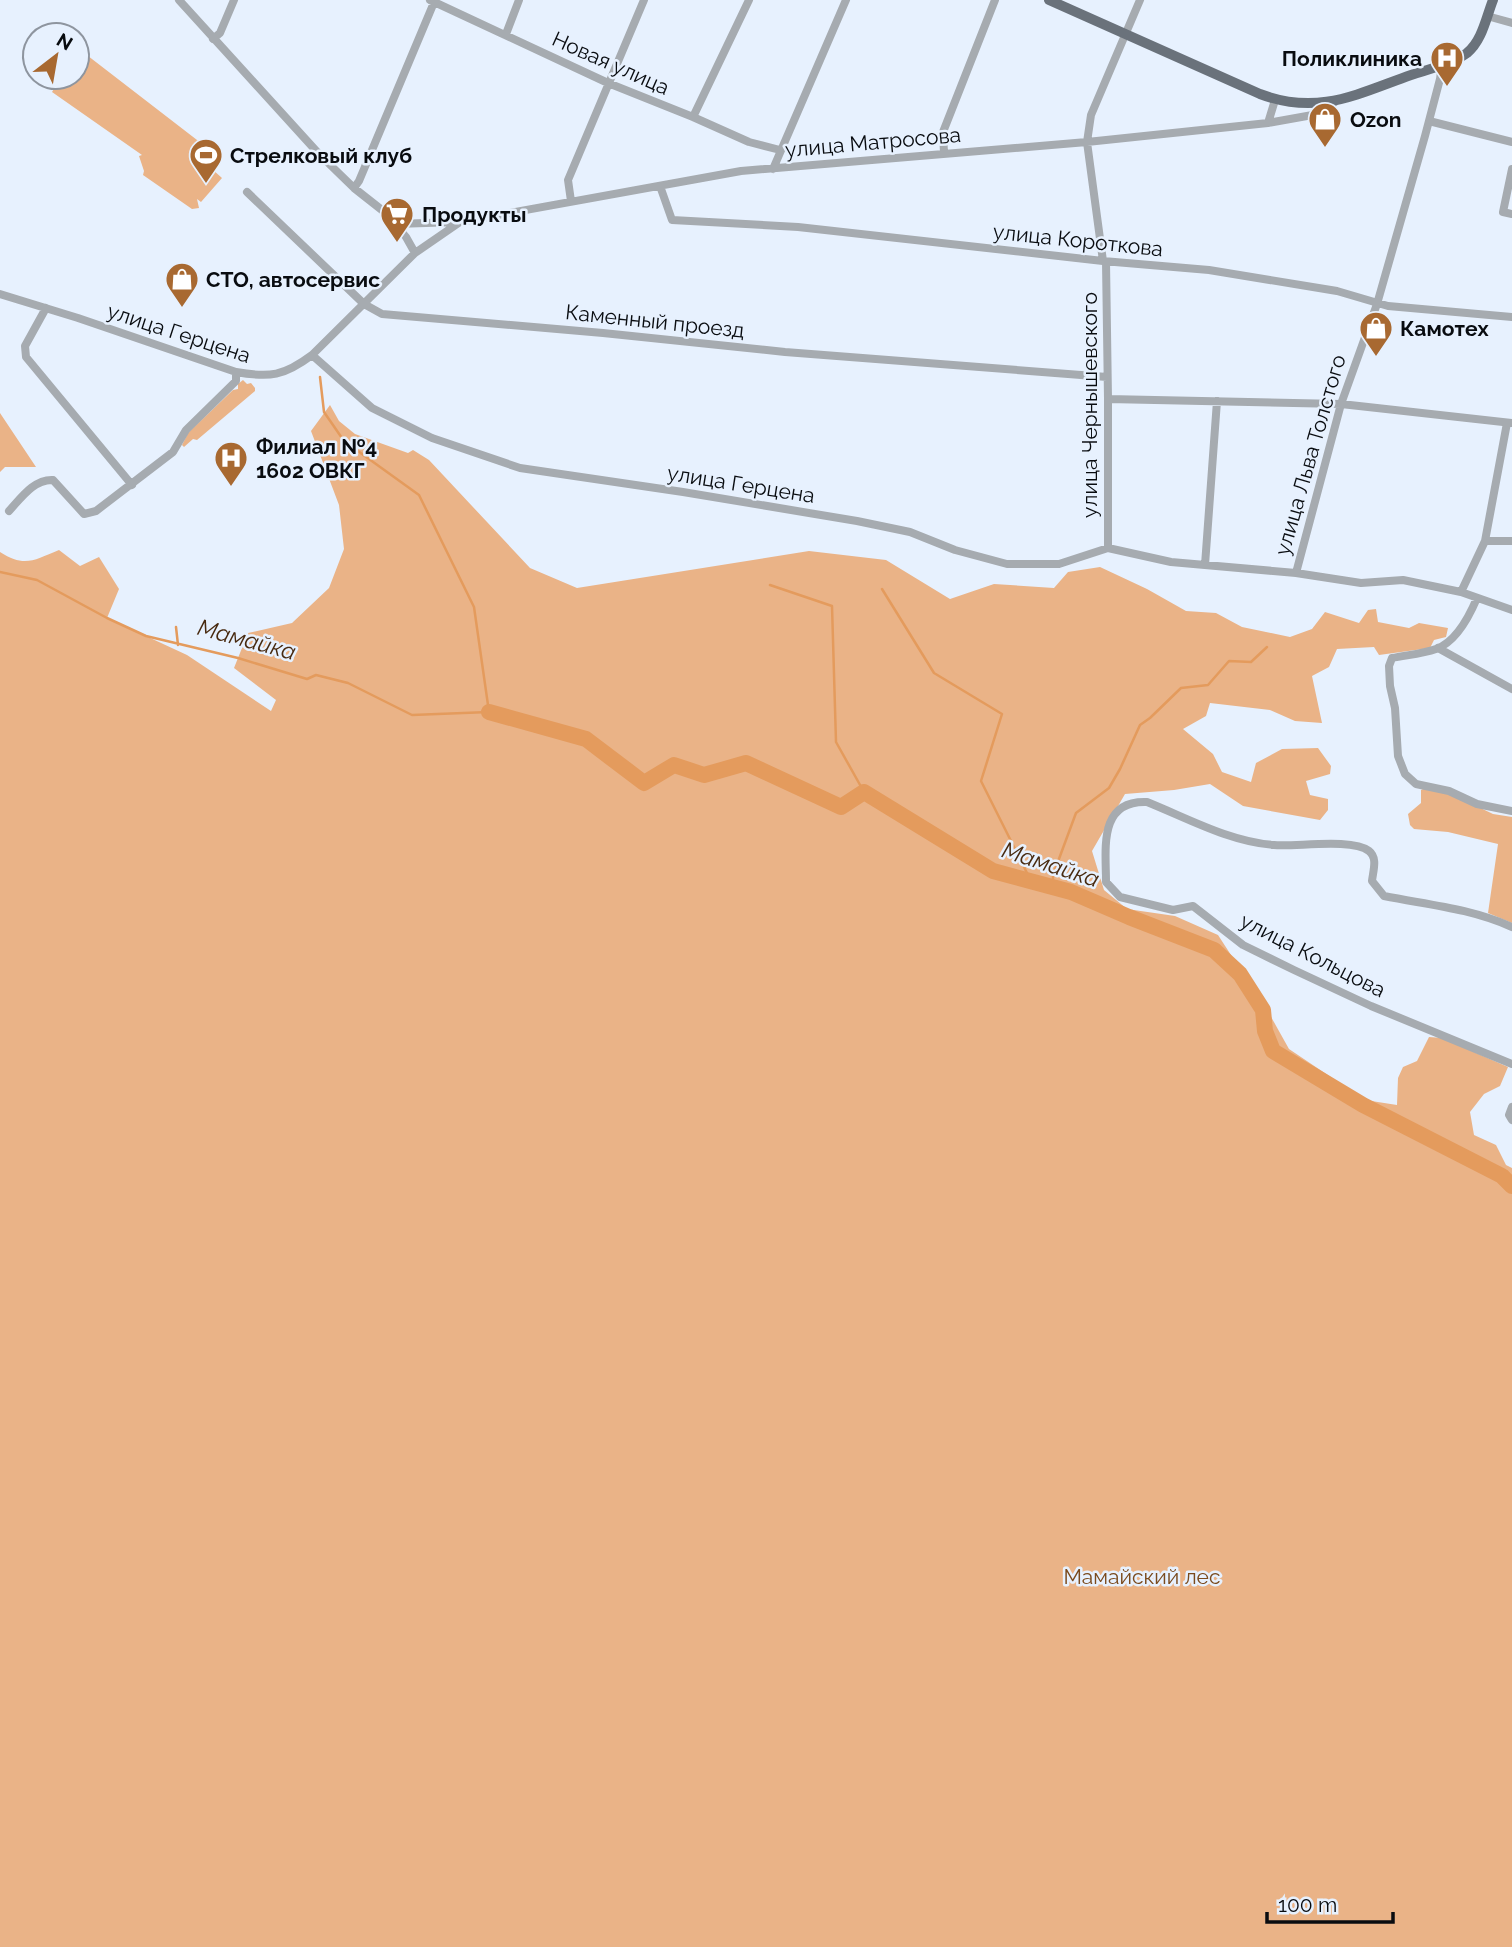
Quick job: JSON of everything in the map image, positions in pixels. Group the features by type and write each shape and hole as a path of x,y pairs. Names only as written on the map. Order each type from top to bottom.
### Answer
{"main road":[{"path":"1049,0 1275,100 1316,104 1350,98 1465,54 1480,36 1493,0"}],"street":[{"path":"179,0 319,154 354,188 387,214 415,253"},
{"path":"213,39 220,33 234,0"},
{"path":"506,34 519,0"},
{"path":"571,201 568,180 644,0"},
{"path":"693,117 749,0"},
{"path":"773,169 846,0"},
{"path":"944,153 943,132 995,0"},
{"name":"улица Чернышевского","path":"1108,548 1104,261 1087,142 1091,115 1140,0"},
{"path":"354,188 433,1"},
{"name":"Новая улица","path":"433,1 608,83 749,142 780,150"},
{"path":"1487,16 1512,23"},
{"name":"улица Льва Толстого","path":"1296,573 1341,404 1377,304 1429,121 1442,65"},
{"path":"1268,123 1275,100"},
{"name":"улица Матросова","path":"396,224 460,222 741,172 1087,142 1268,123 1318,114 1335,102"},
{"path":"1429,121 1512,142"},
{"path":"1512,169 1503,212 1512,214"},
{"name":"улица Короткова","path":"660,186 672,220 797,228 1209,270 1337,291 1388,306 1512,317"},
{"name":"Каменный проезд","path":"247,192 364,304 382,314 785,352 1107,377"},
{"name":"улица Матросова","path":"312,355 415,253 460,222"},
{"name":"улица Герцена","path":"0,294 236,372 271,375 295,367 312,355 372,408 432,438 520,468 857,521 911,532 955,550 1007,564 1059,564 1108,548"},
{"path":"46,308 25,346 26,357 132,485"},
{"path":"9,511 42,480 53,480 84,514 96,511 173,452 186,430 236,381 236,372"},
{"path":"1108,399 1341,404 1510,423 1485,541 1461,592"},
{"path":"1205,565 1217,401"},
{"path":"1485,541 1512,541"},
{"path":"1108,548 1171,562 1296,573 1361,583 1403,580 1461,592 1512,610"},
{"path":"1477,598 1458,633 1438,648 1392,658 1389,666 1390,686 1395,708 1398,756 1405,774 1416,783 1449,790 1477,804 1512,811"},
{"path":"1438,648 1512,689"},
{"name":"улица Кольцова","path":"1512,927 1451,907 1384,896 1371,881 1375,858 1363,848 1329,844 1274,845 1238,839 1147,802 1128,804 1119,809 1107,830 1106,882 1120,897 1173,910 1192,906 1243,945 1371,1006 1512,1064"},
{"path":"1512,1107 1512,1120"}],"green space":[{"path":"91,58 210,150 203,161 222,178 201,202 197,199 199,208 192,209 143,175 139,156 142,155 52,92 91,91"},
{"path":"243,380 247,384 251,383 255,391 197,440 193,439 184,447 182,445 188,433 233,390 238,389 238,384"},
{"name":"Мамайский лес","path":"330,405 339,421 355,434 408,453 413,450 429,460 530,568 577,588 809,551 886,560 950,599 994,584 1054,588 1068,572 1100,567 1186,611 1216,613 1242,627 1290,637 1312,629 1325,612 1359,623 1368,610 1376,609 1378,622 1409,628 1419,623 1448,628 1446,637 1434,640 1430,648 1379,655 1374,647 1337,649 1329,667 1312,676 1322,723 1295,721 1270,710 1210,703 1206,716 1183,729 1213,754 1222,772 1251,782 1256,763 1282,749 1318,748 1331,766 1330,774 1306,781 1310,795 1328,799 1328,810 1320,820 1243,806 1210,784 1125,794 1092,851 1104,890 1127,909 1175,916 1218,935 1289,1049 1365,1100 1397,1105 1398,1078 1403,1067 1417,1061 1429,1037 1442,1038 1508,1067 1500,1086 1484,1094 1470,1112 1474,1135 1496,1145 1506,1165 1512,1168 1512,1947 0,1947 0,552 16,560 30,561 59,550 80,566 99,557 119,589 107,618 187,655 271,711 276,700 234,668 248,633 292,623 329,588 344,549 339,505 311,431"},
{"path":"0,413 36,467 5,467 0,472"},
{"path":"1423,789 1447,792 1493,814 1512,817 1512,923 1488,913 1498,844 1448,832 1414,829 1410,825 1408,814 1421,803"}],"waterway":[{"name":"Мамайка","path":"0,572 37,580 146,636 238,658 307,679 316,675 348,683 412,715 489,712 474,607 419,495 344,441 324,412 320,377"},
{"path":"770,585 832,606 836,742 864,792"},
{"path":"882,589 934,673 1002,714 981,781 1031,881"},
{"path":"176,627 178,645"},
{"path":"1053,887 1053,875 1076,813 1109,788 1140,725 1181,688 1208,685 1229,661 1251,662 1267,647"},
{"name":"Мамайка","path":"489,712 586,739 644,783 674,765 704,775 746,763 841,807 864,792 993,871 1071,892 1214,950 1240,974 1263,1010 1265,1031 1273,1051 1363,1105 1502,1176 1512,1186"}],"place":[{"name":"Поликлиника","path":"1447,88"},
{"name":"Ozon","path":"1325,149"},
{"name":"Стрелковый клуб","path":"206,185"},
{"name":"Продукты","path":"397,244"},
{"name":"СТО, автосервис","path":"182,309"},
{"name":"Камотех","path":"1376,358"},
{"name":"Филиал №4 1602 ОВКГ","path":"231,488"}]}
